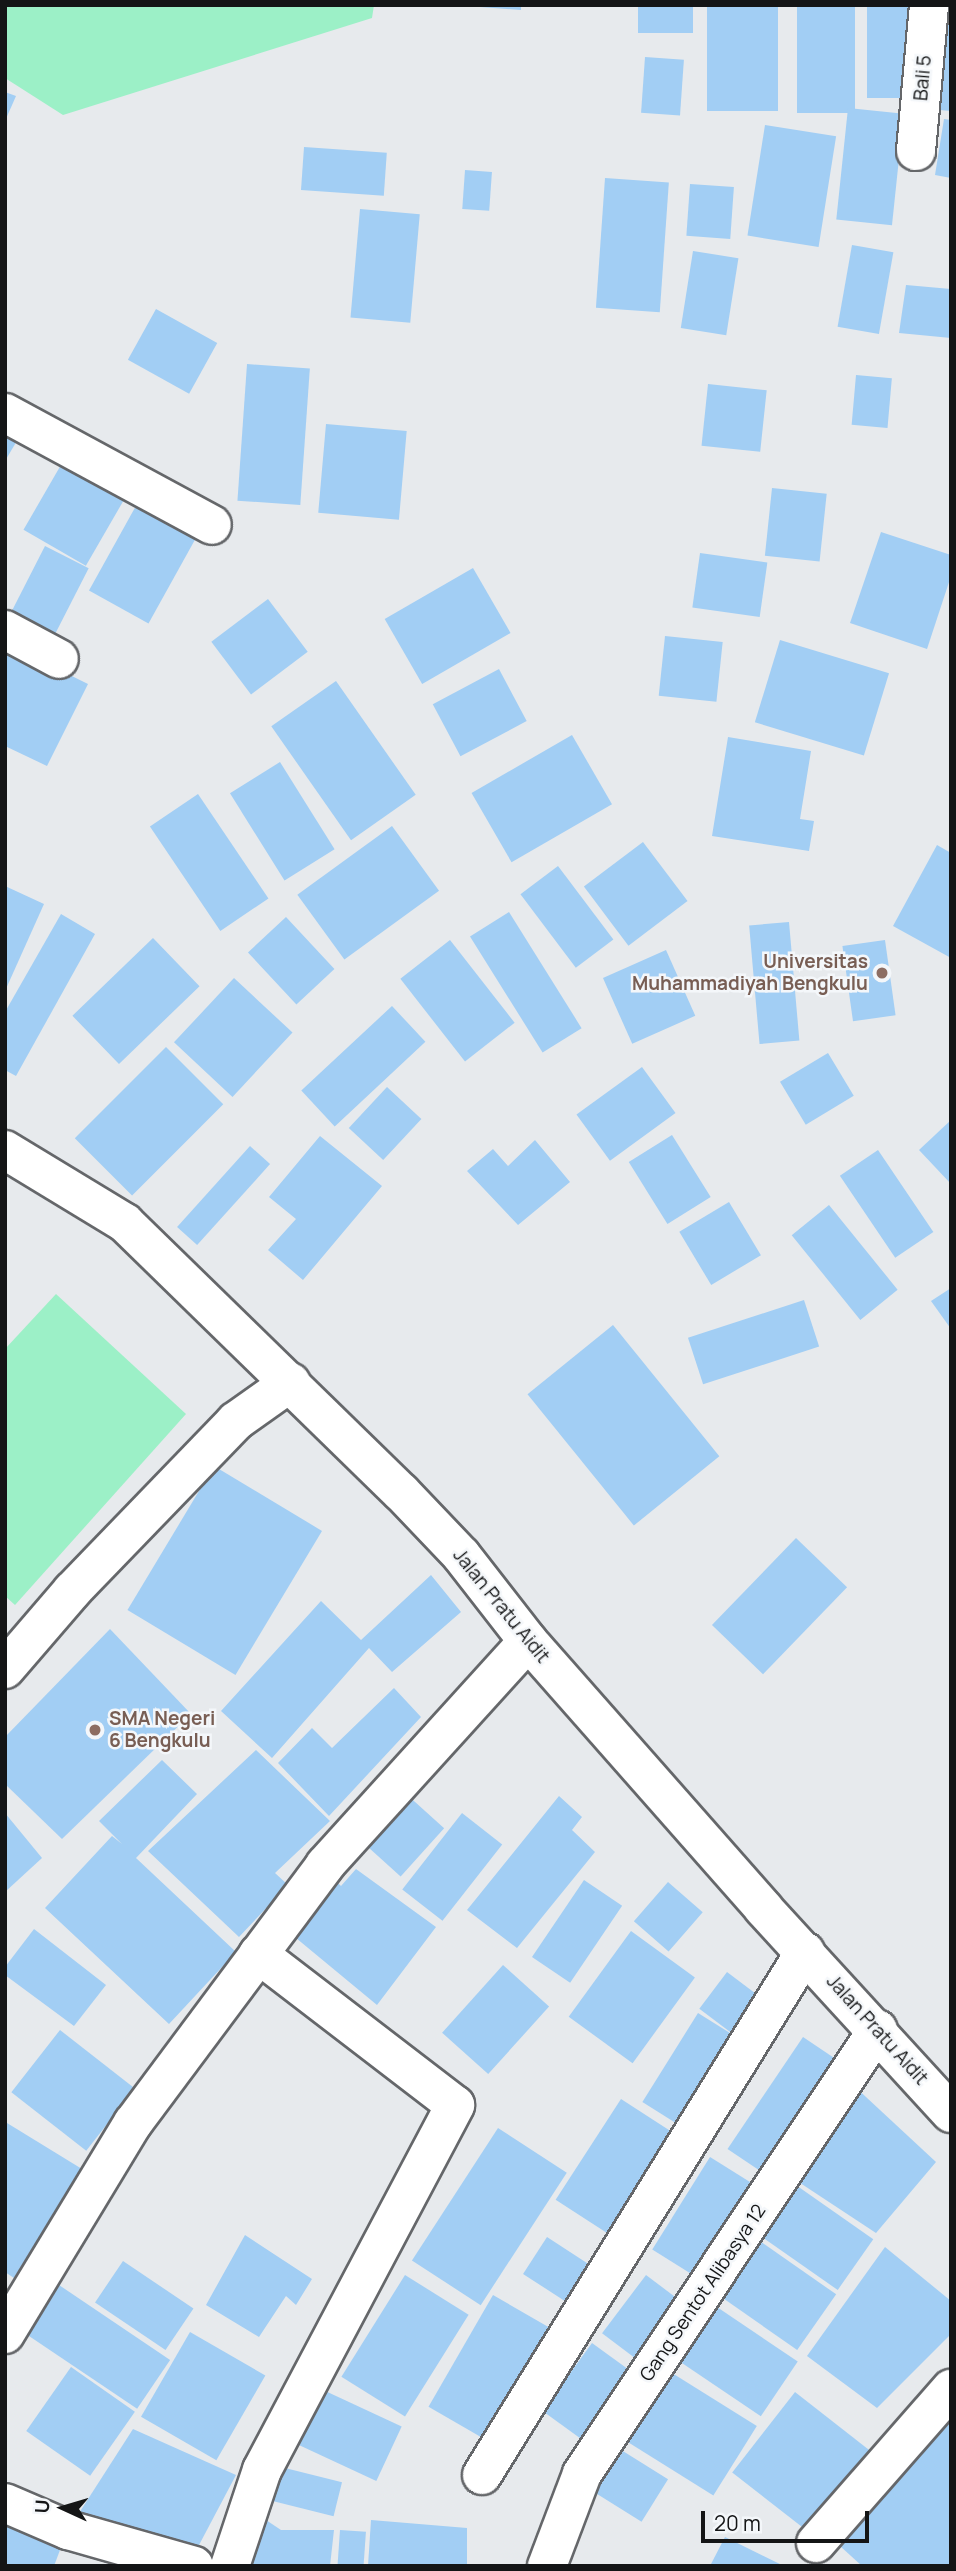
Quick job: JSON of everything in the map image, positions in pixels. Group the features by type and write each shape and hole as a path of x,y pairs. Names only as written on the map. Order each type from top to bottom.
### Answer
{"street":[{"name":"Bali 5","path":"916,151 929,5"},
{"path":"5,413 212,525"},
{"path":"5,630 59,659"},
{"name":"Jalan Pratu Aidit","path":"10,1160 125,1223 291,1382 461,1555 528,1641 951,2113"},
{"path":"5,1669 72,1591 236,1421 291,1382"},
{"path":"5,2334 133,2123 325,1865 528,1641"},
{"path":"482,2475 805,1952"},
{"path":"230,2566 262,2470 455,2105 258,1954"},
{"name":"Gang Sentot Alibasya 12","path":"547,2566 582,2474 878,2029"},
{"path":"816,2543 951,2389"},
{"path":"5,2502 68,2530 194,2566"}],"green space":[{"path":"5,5 374,5 372,18 63,115 5,78"},
{"path":"56,1294 186,1414 15,1605 5,1596 5,1349"}],"building":[{"path":"521,5 521,10 480,7"},
{"path":"638,5 693,5 693,33 638,33"},
{"path":"707,5 778,5 778,111 707,111"},
{"path":"797,5 855,5 855,113 797,113"},
{"path":"867,5 925,5 925,98 867,98"},
{"path":"936,5 951,5 951,111 928,109"},
{"path":"645,57 684,60 680,116 641,113"},
{"path":"5,92 16,96 5,121"},
{"path":"848,108 904,114 892,225 836,219"},
{"path":"944,119 951,120 951,178 935,175"},
{"path":"765,125 836,136 819,247 747,236"},
{"path":"304,147 387,153 384,196 301,190"},
{"path":"465,170 492,172 489,211 462,209"},
{"path":"605,178 669,182 660,312 596,308"},
{"path":"690,184 734,187 730,239 686,236"},
{"path":"360,209 420,214 410,323 351,318"},
{"path":"852,245 893,252 879,334 838,327"},
{"path":"693,251 738,258 726,335 681,328"},
{"path":"906,285 951,289 951,338 899,333"},
{"path":"156,309 217,343 189,394 128,360"},
{"path":"247,364 310,368 300,505 237,501"},
{"path":"856,375 892,378 888,428 852,425"},
{"path":"708,384 767,390 760,452 702,446"},
{"path":"326,424 407,431 399,520 318,513"},
{"path":"5,425 21,434 5,461"},
{"path":"69,451 131,487 86,566 24,530"},
{"path":"772,488 827,494 820,561 765,556"},
{"path":"137,504 196,537 148,624 89,591"},
{"path":"881,532 951,555 951,576 927,649 850,623"},
{"path":"45,546 89,568 54,637 10,615"},
{"path":"700,553 767,562 760,617 692,607"},
{"path":"473,568 510,633 422,684 385,619"},
{"path":"268,599 308,652 251,694 211,642"},
{"path":"665,636 723,642 716,702 659,696"},
{"path":"780,640 889,673 864,756 755,722"},
{"path":"5,643 88,684 47,766 5,746"},
{"path":"499,669 527,721 460,756 433,704"},
{"path":"336,681 416,795 351,840 271,726"},
{"path":"572,735 612,804 512,862 472,793"},
{"path":"728,737 811,751 800,819 814,821 809,851 712,836"},
{"path":"280,762 335,849 285,881 230,793"},
{"path":"198,794 268,898 220,931 150,826"},
{"path":"392,826 439,891 344,959 297,895"},
{"path":"643,842 688,901 628,946 584,887"},
{"path":"937,845 951,853 951,958 893,926"},
{"path":"558,866 613,939 576,968 520,894"},
{"path":"5,886 44,904 5,991"},
{"path":"509,912 582,1028 543,1053 470,936"},
{"path":"61,914 95,934 16,1076 5,1070 5,1012"},
{"path":"286,917 334,969 296,1004 248,952"},
{"path":"789,922 799,1041 760,1044 749,925"},
{"path":"153,938 200,986 119,1064 72,1016"},
{"path":"450,940 515,1023 465,1062 400,979"},
{"path":"885,940 896,1015 853,1021 842,946"},
{"path":"666,950 695,1016 632,1044 603,978"},
{"path":"234,978 293,1033 232,1097 174,1042"},
{"path":"392,1006 425,1042 335,1126 301,1091"},
{"path":"166,1047 223,1104 132,1195 75,1138"},
{"path":"828,1053 854,1096 806,1125 780,1082"},
{"path":"642,1067 676,1113 610,1161 576,1115"},
{"path":"387,1087 421,1119 383,1160 349,1128"},
{"path":"951,1120 951,1184 919,1150"},
{"path":"672,1135 711,1197 667,1224 629,1162"},
{"path":"320,1136 382,1186 303,1280 268,1250 296,1219 269,1197"},
{"path":"535,1140 570,1182 518,1225 467,1171 493,1149 508,1166"},
{"path":"250,1146 270,1164 197,1245 177,1227"},
{"path":"878,1150 933,1232 895,1258 840,1176"},
{"path":"729,1202 761,1255 711,1285 679,1232"},
{"path":"829,1205 898,1290 860,1320 792,1235"},
{"path":"951,1288 951,1329 931,1301"},
{"path":"804,1300 819,1347 703,1384 688,1338"},
{"path":"613,1325 719,1456 634,1526 528,1394"},
{"path":"214,1466 322,1531 235,1675 127,1610"},
{"path":"796,1538 847,1587 763,1674 712,1625"},
{"path":"431,1575 461,1612 392,1672 369,1648 272,1758 221,1711 321,1601 361,1640"},
{"path":"110,1629 191,1714 62,1839 5,1784 5,1737"},
{"path":"394,1688 421,1717 329,1816 278,1763 312,1728 332,1748"},
{"path":"256,1750 330,1821 275,1873 288,1885 239,1937 148,1851"},
{"path":"162,1760 197,1794 136,1858 236,1952 169,2024 45,1908 112,1836 122,1844 99,1821"},
{"path":"404,1792 444,1828 401,1876 361,1840"},
{"path":"559,1796 582,1817 572,1830 595,1852 517,1948 467,1910"},
{"path":"5,1813 42,1858 5,1892"},
{"path":"462,1813 502,1844 442,1921 402,1889"},
{"path":"356,1869 436,1927 377,2005 296,1938 313,1916 308,1911 336,1881 341,1886"},
{"path":"584,1880 622,1906 570,1983 532,1957"},
{"path":"668,1882 703,1912 669,1951 634,1921"},
{"path":"34,1929 106,1985 74,2026 5,1975 5,1967"},
{"path":"631,1931 695,1977 633,2063 569,2017"},
{"path":"503,1965 549,2006 488,2074 442,2033"},
{"path":"727,1972 762,1998 734,2035 699,2009"},
{"path":"698,2013 743,2041 687,2130 642,2102"},
{"path":"60,2030 135,2088 86,2151 11,2092"},
{"path":"803,2037 846,2066 771,2178 728,2149"},
{"path":"852,2084 936,2162 876,2233 788,2175"},
{"path":"621,2099 680,2137 614,2238 556,2200"},
{"path":"7,2123 82,2169 14,2278 5,2272"},
{"path":"498,2128 567,2173 481,2305 412,2261"},
{"path":"710,2157 759,2188 701,2280 652,2249"},
{"path":"793,2183 873,2239 838,2290 757,2234"},
{"path":"245,2235 312,2279 296,2305 286,2296 259,2337 206,2305"},
{"path":"547,2237 596,2269 573,2306 523,2274"},
{"path":"760,2241 836,2294 797,2350 721,2297"},
{"path":"885,2247 951,2301 951,2334 877,2408 807,2356"},
{"path":"123,2261 193,2309 166,2350 95,2302"},
{"path":"405,2275 469,2315 405,2417 341,2377"},
{"path":"646,2275 689,2307 645,2366 602,2333"},
{"path":"59,2285 170,2360 137,2409 26,2334"},
{"path":"493,2295 551,2328 487,2440 428,2407"},
{"path":"714,2305 798,2361 761,2416 677,2360"},
{"path":"190,2332 265,2376 216,2460 141,2417"},
{"path":"592,2343 643,2380 594,2448 543,2411"},
{"path":"71,2367 135,2412 90,2476 26,2431"},
{"path":"672,2373 757,2426 713,2496 629,2443"},
{"path":"321,2389 402,2427 376,2481 296,2443"},
{"path":"795,2392 876,2455 813,2536 732,2472"},
{"path":"951,2414 951,2566 862,2566 829,2536"},
{"path":"133,2429 236,2475 189,2564 72,2524"},
{"path":"618,2448 668,2479 642,2522 592,2490"},
{"path":"277,2466 342,2482 334,2516 269,2500"},
{"path":"5,2506 66,2534 54,2566 5,2566"},
{"path":"254,2512 281,2530 334,2530 330,2566 250,2564"},
{"path":"371,2520 467,2528 467,2566 368,2566"},
{"path":"340,2530 366,2532 364,2566 337,2566"},
{"path":"725,2537 784,2566 710,2566"}],"place":[{"name":"Universitas Muhammadiyah Bengkulu","path":"882,973"},
{"name":"SMA Negeri 6 Bengkulu","path":"95,1730"}]}
